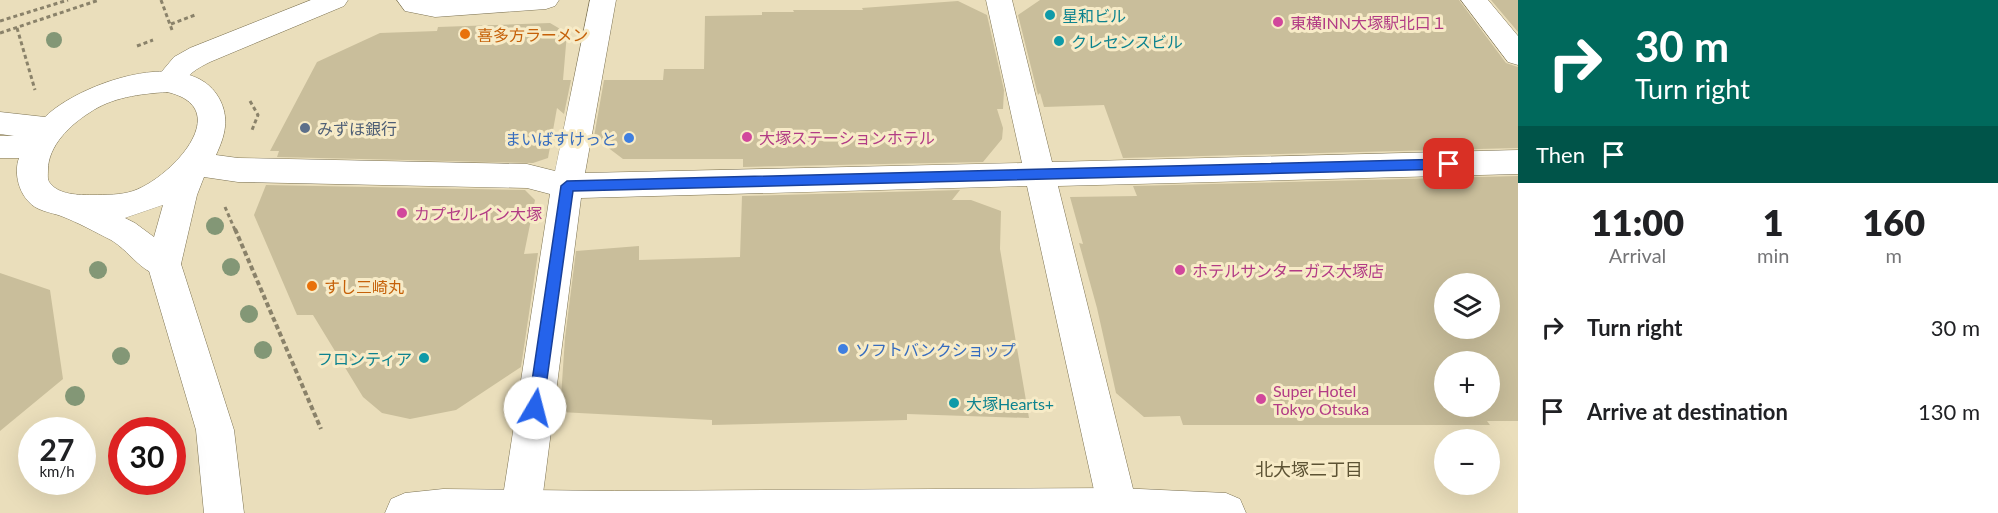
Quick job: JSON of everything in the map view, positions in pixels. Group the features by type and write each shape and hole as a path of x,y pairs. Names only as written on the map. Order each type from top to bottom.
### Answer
{"street":[{"path":"166,82 184,64 200,55 335,0"},
{"path":"410,0 414,5 435,8 546,0"},
{"path":"521,509 567,186 603,0"},
{"path":"999,0 1118,510"},
{"path":"1474,0 1518,55"},
{"path":"164,264 124,231 55,203 40,192 32,178 32,160 44,138 79,105 111,90 143,82 166,82 188,87 199,93 208,103 213,116 212,129 182,195 164,264 215,430 224,513"},
{"path":"0,123 44,138"},
{"path":"0,147 44,138"},
{"path":"69,207 113,208 146,199 195,164 238,170 527,176 567,186 1518,162"},
{"path":"405,513 443,508 785,512 1118,510 1226,513"}],"path":[{"path":"0,21 68,0"},
{"path":"0,33 99,0"},
{"path":"17,28 38,98"},
{"path":"249,98 258,115 224,205 321,429"}],"building":[{"path":"1040,0 1459,0 1506,63 1518,67 1518,148 1123,158 1104,105 1044,107 1040,93 1038,95 1018,15"},
{"path":"1491,0 1518,0 1518,32"},
{"path":"958,1 987,15 1004,90 1003,109 997,109 1003,128 1002,139 983,162 743,167 743,159 623,159 594,137 604,80 663,80 664,69 704,69 705,16 762,15 762,12 794,12 793,10 863,10 862,8"},
{"path":"550,23 567,33 563,80 571,80 564,114 557,108 548,158 533,163 277,157 279,151 270,151 317,62 380,33 437,31 438,27"},
{"path":"1518,176 1518,421 1487,421 1490,425 1183,425 1180,416 1144,417 1116,393 1097,308 1079,243 1083,244 1070,197 1137,196 1133,186"},
{"path":"266,185 525,190 535,200 524,254 538,253 521,367 456,410 410,419 382,413 363,397 313,315 297,315 254,215"},
{"path":"960,190 952,200 971,200 1001,211 1000,249 1029,418 907,414 907,420 712,425 712,420 560,412 565,338 576,251 639,246 639,260 740,257 742,196"},
{"path":"0,273 50,290 63,379 0,431"}],"place":[{"name":"星和ビル","path":"1050,15"},
{"name":"東横INN大塚駅北口１","path":"1278,22"},
{"name":"喜多方ラーメン","path":"465,34"},
{"name":"クレセンスビル","path":"1059,41"},
{"name":"みずほ銀行","path":"305,128"},
{"name":"大塚ステーションホテル","path":"747,137"},
{"name":"まいばすけっと","path":"629,138"},
{"name":"カプセルイン大塚","path":"402,213"},
{"name":"ホテルサンターガス大塚店","path":"1180,270"},
{"name":"すし三崎丸","path":"312,286"},
{"name":"ソフトバンクショップ","path":"843,349"},
{"name":"フロンティア","path":"424,358"},
{"name":"Super Hotel Tokyo Otsuka","path":"1261,399"},
{"name":"大塚Hearts+","path":"954,403"}],"district":[{"name":"北大塚二丁目","path":"1309,469"}],"route":[{"path":"535,408 567,186 1449,164"}]}
